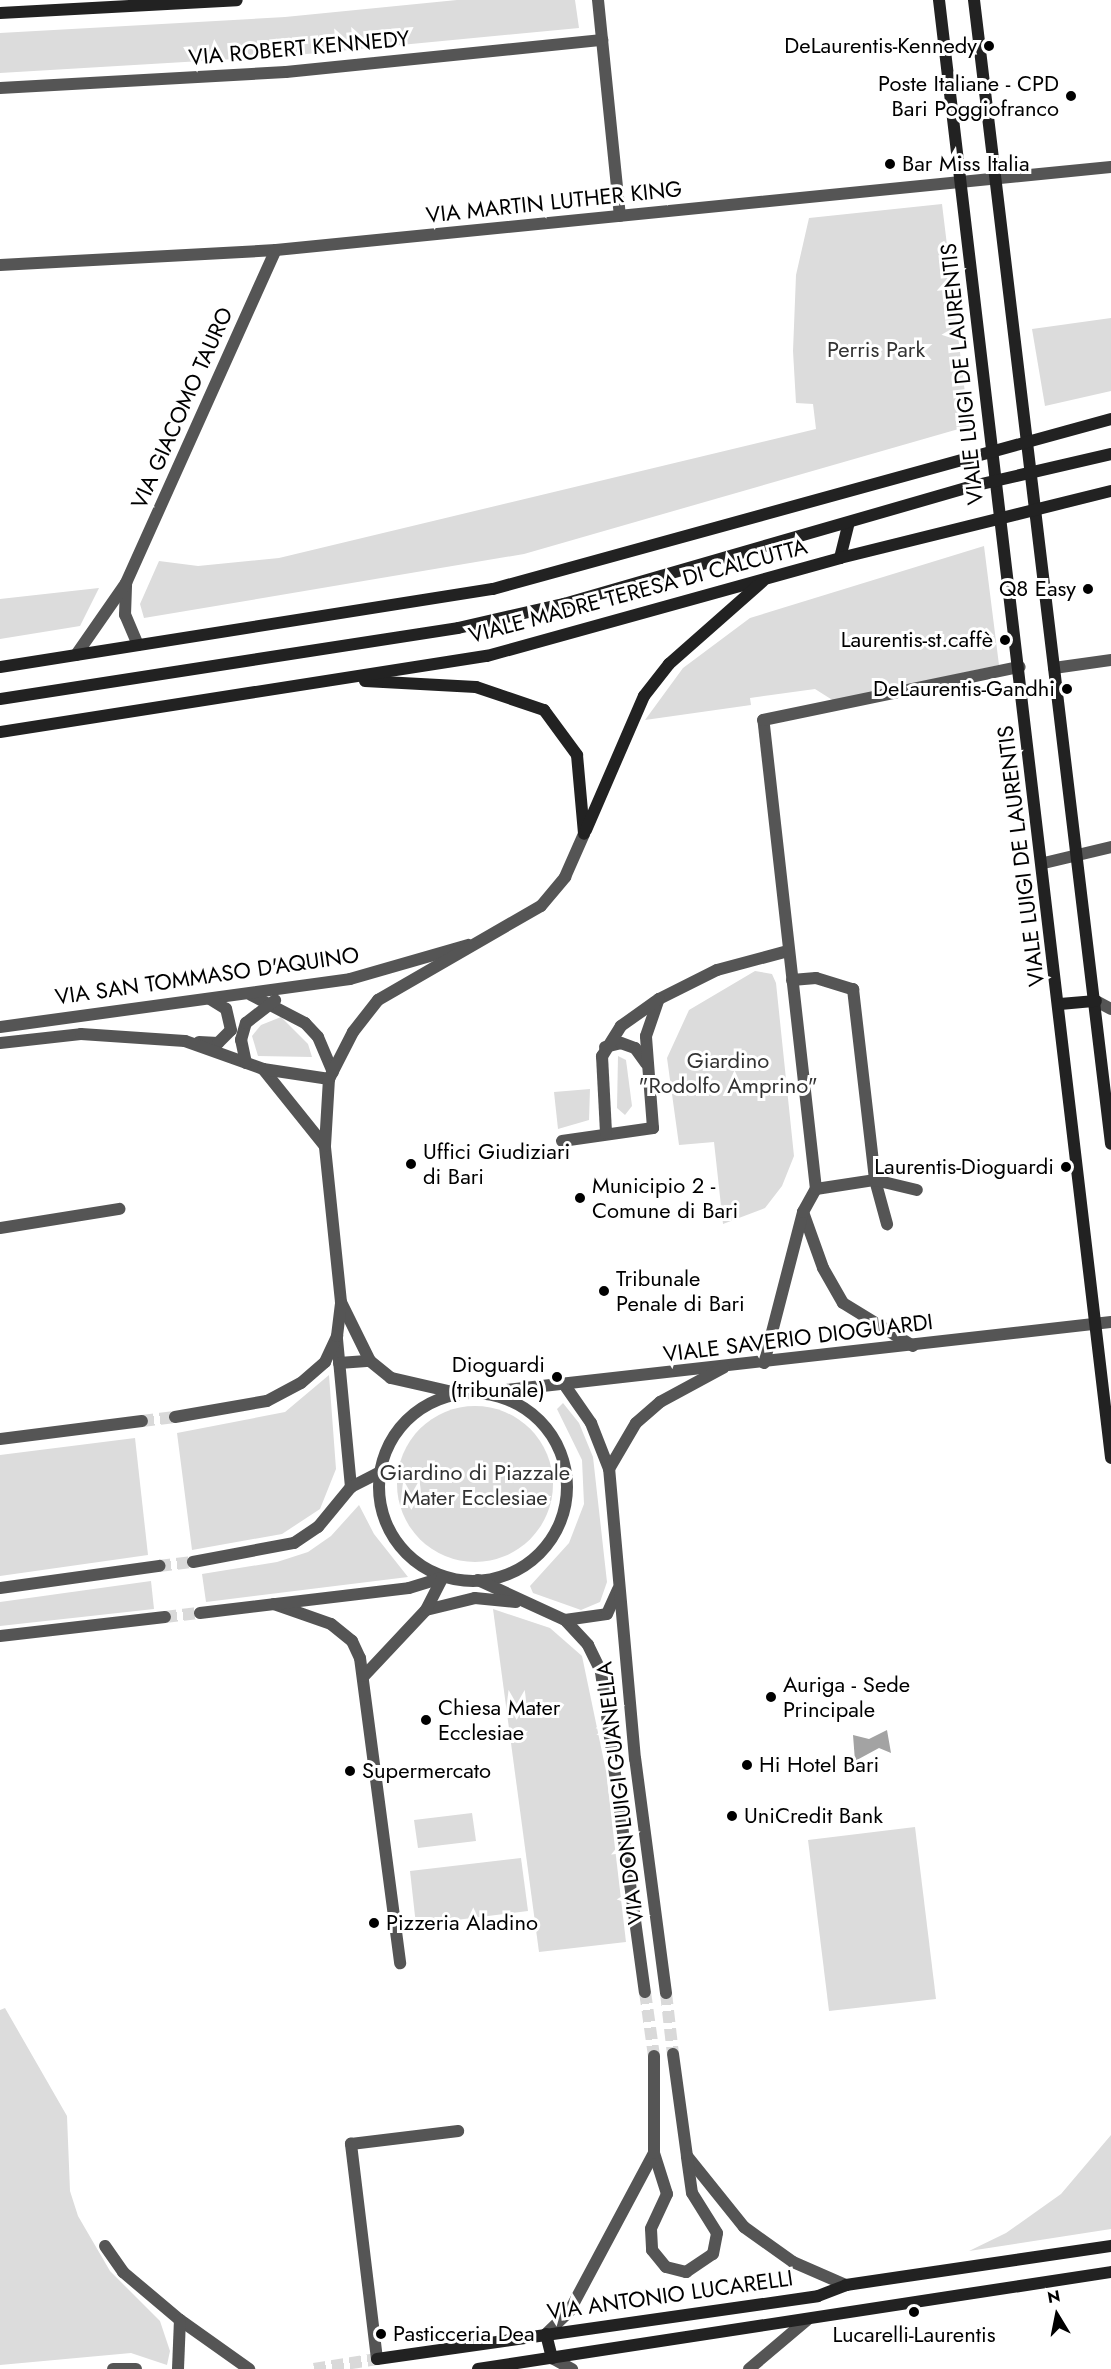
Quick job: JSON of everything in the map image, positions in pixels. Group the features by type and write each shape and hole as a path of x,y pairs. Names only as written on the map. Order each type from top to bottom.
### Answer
{"main road":[{"path":"0,13 63,5 237,0"},
{"name":"VIALE LUIGI DE LAURENTIS","path":"939,0 999,517 1044,863 1111,1458"},
{"path":"974,0 1076,852 1096,1001 1111,1144"},
{"name":"VIALE MADRE TERESA DI CALCUTTA","path":"0,667 493,589 1026,438 1111,419"},
{"name":"VIALE MADRE TERESA DI CALCUTTA","path":"0,699 458,628 564,604 995,480 1111,454"},
{"name":"VIALE MADRE TERESA DI CALCUTTA","path":"0,732 345,679 497,653 840,558 1111,491"},
{"path":"840,558 849,522"},
{"path":"584,834 645,696 669,664 767,578"},
{"path":"345,679 476,687 544,710 576,755 584,834"},
{"path":"1060,1004 1096,1001"},
{"name":"VIA ANTONIO LUCARELLI","path":"377,2359 818,2296 846,2285 1111,2246"},
{"name":"VIA ANTONIO LUCARELLI","path":"478,2369 1111,2272"},
{"path":"807,2320 818,2296"},
{"path":"546,2334 552,2358"}],"street":[{"path":"598,0 620,216"},
{"name":"VIA ROBERT KENNEDY","path":"0,88 286,72 602,40"},
{"name":"VIA MARTIN LUTHER KING","path":"0,265 276,250 1111,166"},
{"name":"VIA GIACOMO TAURO","path":"76,656 126,583 276,250"},
{"name":"VIA GIACOMO TAURO","path":"126,583 125,615 138,645"},
{"path":"1054,668 1111,660"},
{"path":"764,1364 803,1212 816,1189 763,720 1020,667"},
{"path":"331,1075 353,1032 378,1000 486,939 553,894 584,834"},
{"path":"1044,863 1076,852 1111,847"},
{"name":"VIA SAN TOMMASO D'AQUINO","path":"0,1027 250,994 381,972 486,939"},
{"path":"606,1133 605,1047 621,1026 659,999 750,957 788,951"},
{"path":"792,980 816,978 854,989 875,1180 887,1224"},
{"path":"246,1063 241,1040 246,1023 271,1002 303,986"},
{"path":"250,994 271,1002 318,1037 331,1075 326,1146 341,1302 337,1336 351,1487"},
{"path":"185,1041 218,1043 231,1030 226,1009 210,999"},
{"path":"562,1142 606,1133 653,1128 646,1063 646,1036 659,999"},
{"path":"1096,1001 1111,1009"},
{"name":"VIA SAN TOMMASO D'AQUINO","path":"0,1042 81,1034 185,1041 264,1069 331,1075"},
{"path":"605,1047 621,1043 635,1048 646,1063"},
{"path":"264,1069 326,1146"},
{"path":"816,1189 875,1180 917,1190"},
{"path":"0,1228 119,1209"},
{"path":"803,1212 823,1268 843,1303 913,1346"},
{"path":"200,1613 409,1588 442,1578 478,1580 530,1564 556,1530 568,1485 560,1451 545,1426 519,1405 489,1392 457,1393 391,1378 370,1361 341,1302"},
{"name":"VIALE SAVERIO DIOGUARDI","path":"489,1392 566,1387 1111,1322"},
{"path":"175,1417 236,1409 285,1393 325,1362 337,1336"},
{"path":"339,1363 370,1361"},
{"path":"609,1469 636,1423 660,1402 723,1368"},
{"name":"VIA DON LUIGI GUANELLA","path":"566,1387 591,1423 609,1469 618,1588 666,1993"},
{"path":"442,1578 399,1544 382,1509 379,1473 402,1426 433,1402 457,1393"},
{"path":"0,1439 142,1421"},
{"path":"193,1562 294,1543 318,1527 351,1487 379,1473"},
{"path":"0,1588 159,1566"},
{"path":"364,1676 426,1610 442,1578"},
{"name":"VIA DON LUIGI GUANELLA","path":"478,1580 565,1620 588,1645 607,1698 645,1992"},
{"path":"565,1620 607,1614 618,1588"},
{"path":"426,1610 475,1598 538,1606"},
{"path":"274,1604 331,1624 352,1641 364,1676 400,1964"},
{"path":"0,1636 165,1617"},
{"path":"654,2056 654,2154 667,2194 651,2229 652,2250 666,2267 686,2272 713,2254 717,2233 692,2193 673,2054"},
{"name":"VIA ANTONIO LUCARELLI","path":"377,2359 351,2144 458,2131"},
{"path":"546,2334 569,2312 654,2154"},
{"path":"687,2156 744,2228 793,2262 846,2285"},
{"path":"105,2246 123,2272 180,2320 249,2369"},
{"path":"178,2369 180,2320"},
{"path":"748,2369 807,2320"},
{"path":"552,2358 572,2369"},
{"path":"113,2369 136,2369"}],"green space":[{"path":"457,0 575,0 579,28 286,56 0,73 0,33 285,17"},
{"name":"Perris Park","path":"942,204 969,426 524,554 144,618 140,604 159,561 198,566 279,558 816,429 813,404 796,403 793,351 796,275 809,218"},
{"path":"1111,318 1111,391 1045,406 1032,329"},
{"path":"984,546 999,665 834,701 815,689 750,698 751,705 645,720 683,668 750,618"},
{"path":"99,588 80,626 0,639 0,599"},
{"name":"Giardino \"Rodolfo Amprino\"","path":"755,971 772,974 776,983 794,1156 782,1186 765,1208 723,1224 714,1142 679,1145 667,1058 689,1010"},
{"path":"281,1017 308,1044 312,1057 258,1056 252,1036 261,1025"},
{"path":"618,1056 626,1060 632,1106 625,1115 617,1108"},
{"path":"590,1089 589,1120 558,1129 554,1092"},
{"path":"329,1375 336,1469 320,1509 282,1534 192,1550 177,1433 285,1412"},
{"path":"563,1403 579,1423 593,1457 607,1582 600,1602 581,1610 533,1593 530,1586 569,1543 584,1504 582,1460 557,1409"},
{"name":"Giardino di Piazzale Mater Ecclesiae","path":"475,1406 505,1412 530,1429 547,1454 553,1484 547,1514 530,1539 505,1556 475,1562 445,1556 420,1539 403,1514 397,1484 403,1454 420,1429 445,1412"},
{"path":"135,1438 148,1555 0,1576 0,1455"},
{"path":"359,1505 374,1534 408,1577 206,1602 202,1574 277,1562 308,1552 331,1536"},
{"path":"151,1581 154,1609 0,1626 0,1602"},
{"path":"493,1609 550,1628 582,1656 606,1771 626,1942 539,1952"},
{"path":"472,1813 476,1841 418,1848 414,1820"},
{"path":"915,1827 936,1999 829,2011 808,1840"},
{"path":"521,1858 528,1911 416,1925 410,1871"},
{"path":"5,2008 67,2116 70,2191 78,2216 110,2271 160,2321 170,2351 167,2365 131,2353 0,2365 0,2010"},
{"path":"1111,2135 1111,2229 969,2251 1006,2233 1061,2194"}],"shaded area":[{"path":"887,1730 891,1753 879,1748 855,1761 853,1735 869,1739"}],"tunnel":[{"path":"142,1421 175,1417"},
{"path":"159,1566 193,1562"},
{"path":"165,1617 200,1613"},
{"path":"645,1992 654,2056"},
{"path":"666,1993 673,2054"},
{"path":"314,2369 377,2359"}],"place":[{"name":"DeLaurentis-Kennedy","path":"989,46"},
{"name":"Poste Italiane - CPD Bari Poggiofranco","path":"1071,96"},
{"name":"Bar Miss Italia","path":"890,164"},
{"name":"Q8 Easy","path":"1088,589"},
{"name":"Laurentis-st.caffè","path":"1005,640"},
{"name":"DeLaurentis-Gandhi","path":"1067,689"},
{"name":"Uffici Giudiziari di Bari","path":"411,1164"},
{"name":"Laurentis-Dioguardi","path":"1066,1167"},
{"name":"Municipio 2 - Comune di Bari","path":"580,1198"},
{"name":"Tribunale Penale di Bari","path":"604,1291"},
{"name":"Dioguardi (tribunale)","path":"557,1377"},
{"name":"Auriga - Sede Principale","path":"771,1697"},
{"name":"Chiesa Mater Ecclesiae","path":"426,1720"},
{"name":"Hi Hotel Bari","path":"747,1765"},
{"name":"Supermercato","path":"350,1771"},
{"name":"UniCredit Bank","path":"732,1816"},
{"name":"Pizzeria Aladino","path":"374,1923"},
{"name":"Lucarelli-Laurentis","path":"914,2312"},
{"name":"Pasticceria Dea","path":"381,2334"}]}
